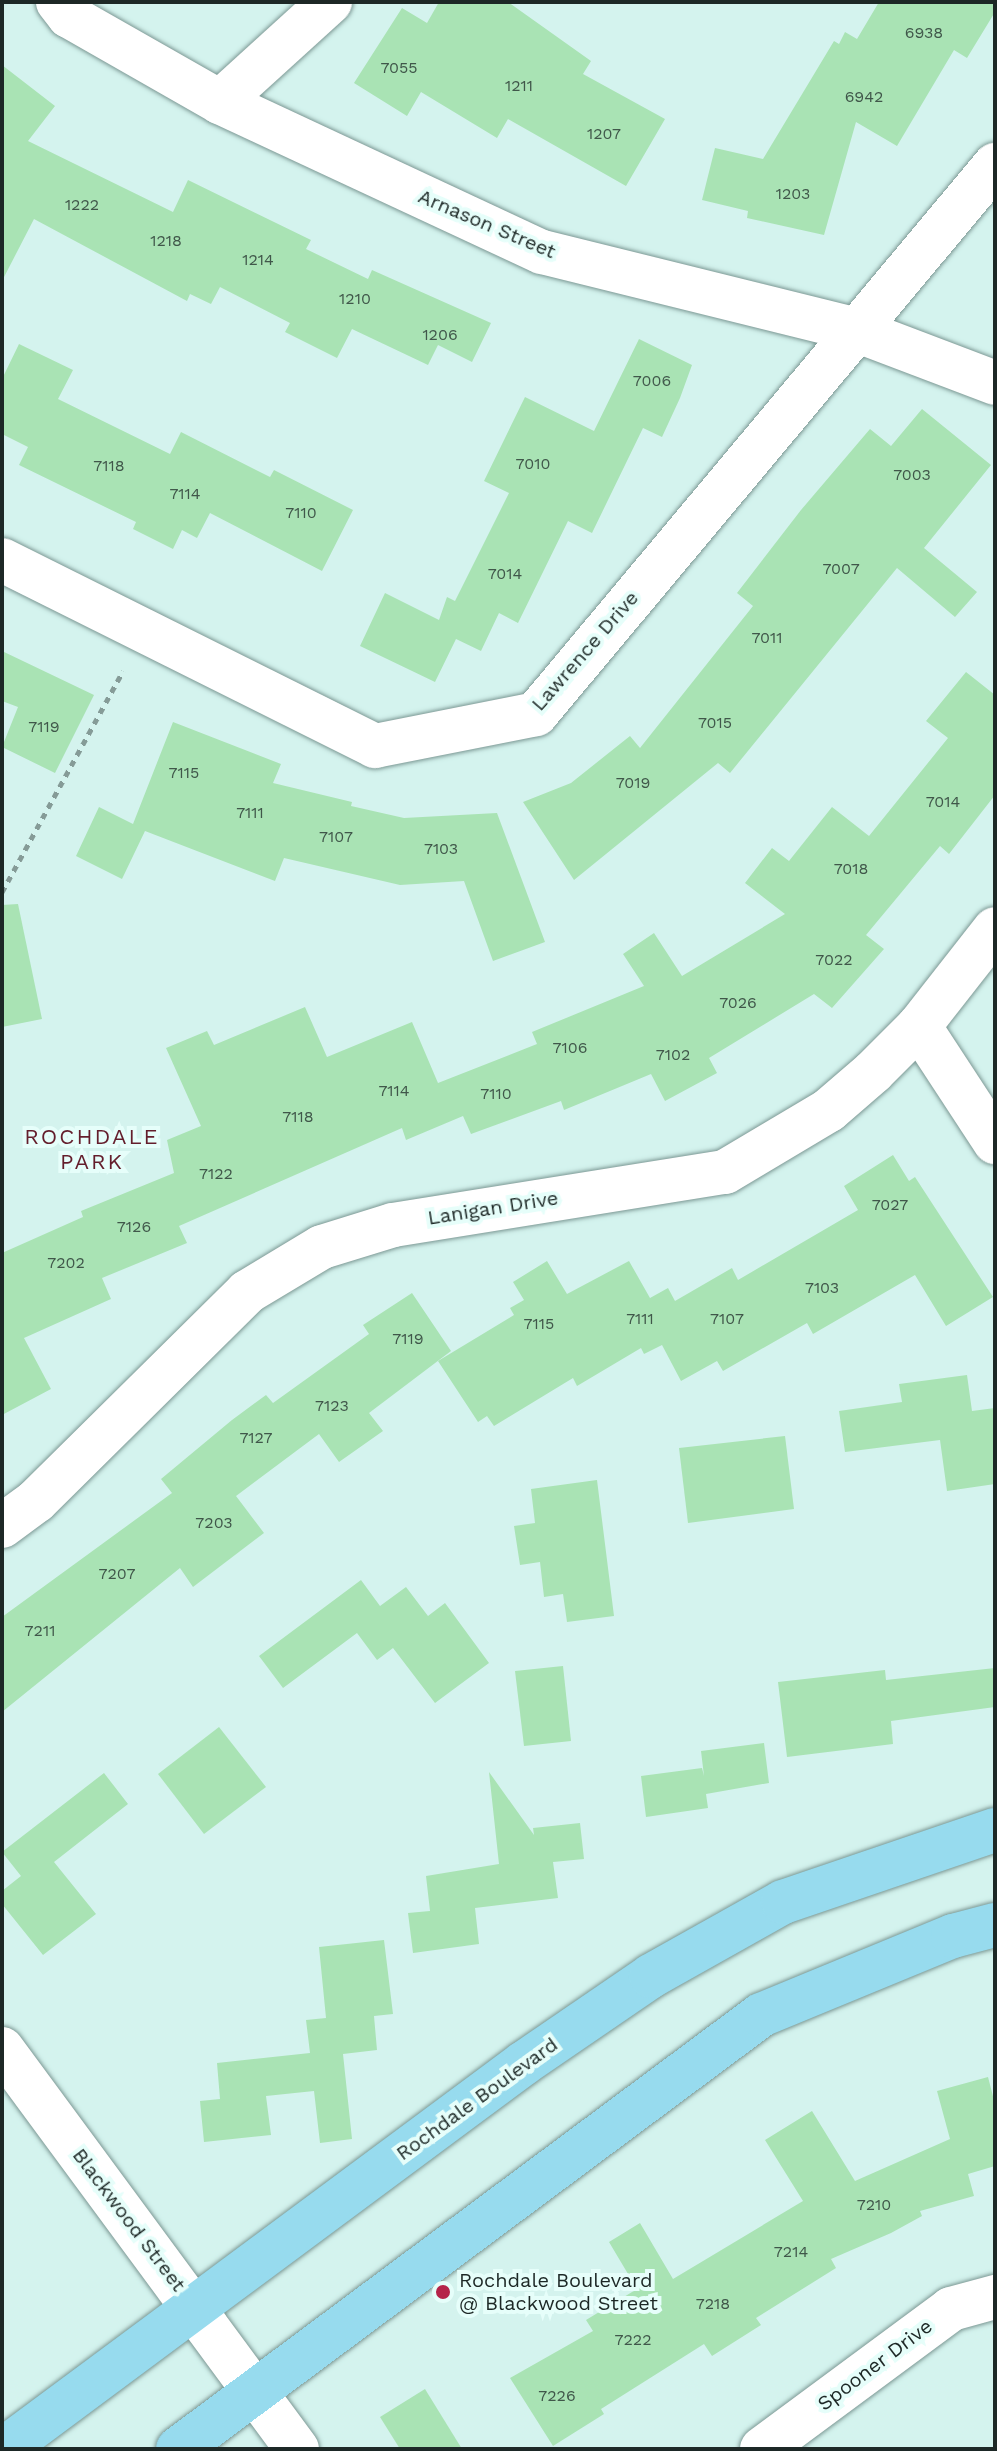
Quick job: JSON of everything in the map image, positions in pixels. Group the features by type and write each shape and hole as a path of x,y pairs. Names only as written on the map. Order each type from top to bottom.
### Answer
{"main road":[{"name":"Rochdale Boulevard","path":"4,2449 193,2306 651,1976 783,1902 995,1830"},
{"path":"178,2449 761,2015 953,1936 995,1925"}],"street":[{"name":"Arnason Street","path":"58,2 69,16 220,102 542,252 853,329 995,383"},
{"path":"220,102 330,2"},
{"name":"Lawrence Drive","path":"2,560 375,746 536,714 853,329 995,165"},
{"name":"Lanigan Drive","path":"2,1526 36,1501 247,1292 322,1247 393,1225 725,1172 829,1110 919,1026 995,929"},
{"path":"919,1026 995,1142"},
{"name":"Blackwood Street","path":"2,2049 297,2449"},
{"name":"Spooner Drive","path":"762,2449 951,2309 995,2297"}],"path":[{"path":"2,892 144,631"}],"building":[{"path":"439,2 508,2 591,61 583,74 665,119 626,186 508,119 497,138 421,92 407,116 354,83 402,8 427,23"},
{"path":"879,2 995,2 995,12 967,58 954,50 897,146 856,122 824,235 747,218 748,211 702,200 715,148 763,159 834,41 839,44 845,32 857,39"},
{"path":"2,65 55,106 28,141 173,212 188,180 311,240 306,249 368,279 372,270 491,323 472,362 438,345 428,365 352,329 337,358 285,332 290,323 220,287 211,304 190,294 187,301 34,219 2,281"},
{"path":"639,339 692,365 680,398 662,437 643,428 592,533 568,521 518,623 499,613 481,651 456,639 435,682 360,646 385,593 439,620 447,597 455,601 509,493 484,481 525,397 594,431"},
{"path":"19,344 73,370 58,399 170,454 181,432 270,477 274,470 353,510 322,571 210,513 197,538 182,530 173,549 133,529 136,522 19,465 28,447 2,434 2,379"},
{"path":"922,409 991,465 924,548 977,592 955,617 897,568 730,773 718,763 574,880 523,802 571,783 630,736 640,748 753,606 737,593 801,510 870,429 891,446"},
{"path":"2,651 94,695 55,773 2,747 18,707 2,701"},
{"path":"966,672 995,695 995,795 949,854 940,846 866,935 884,949 832,1008 814,994 709,1058 717,1073 665,1101 651,1074 564,1110 561,1101 471,1134 463,1116 406,1140 402,1128 179,1226 187,1243 102,1278 111,1299 24,1338 51,1389 2,1415 2,1253 83,1217 81,1211 174,1173 167,1140 201,1126 166,1048 207,1031 214,1045 305,1007 327,1057 412,1022 438,1083 537,1044 532,1032 644,986 623,954 654,933 682,976 785,914 745,883 772,848 789,861 832,807 869,836 948,738 926,721"},
{"path":"173,722 281,764 273,783 352,802 351,806 404,818 497,813 545,942 493,961 464,881 400,885 284,858 275,881 145,831 122,879 76,856 99,807 133,824"},
{"path":"18,904 42,1019 2,1027 2,905"},
{"path":"893,1155 909,1181 915,1177 993,1297 946,1326 915,1275 813,1334 807,1323 723,1371 717,1361 681,1381 662,1345 644,1354 641,1348 577,1386 573,1378 494,1426 487,1416 478,1422 438,1361 514,1315 510,1308 524,1300 513,1282 547,1261 567,1294 629,1261 650,1298 668,1288 675,1301 732,1268 738,1280 858,1210 844,1186"},
{"path":"412,1293 451,1351 369,1413 383,1431 339,1462 319,1434 236,1496 264,1533 193,1587 180,1568 2,1712 2,1617 172,1493 161,1479 232,1420 266,1395 273,1403 369,1334 363,1325"},
{"path":"967,1375 972,1411 995,1408 995,1484 947,1491 940,1440 845,1452 839,1411 902,1402 899,1384"},
{"path":"785,1436 794,1509 688,1523 679,1448"},
{"path":"597,1480 614,1616 567,1622 563,1594 544,1597 540,1562 520,1565 514,1526 535,1523 531,1489"},
{"path":"361,1580 380,1606 406,1587 428,1616 445,1603 489,1663 435,1703 393,1648 377,1660 357,1633 283,1688 259,1656"},
{"path":"563,1666 571,1741 524,1746 515,1671"},
{"path":"995,1668 995,1707 891,1721 893,1744 787,1757 778,1682 885,1670 886,1680"},
{"path":"219,1727 266,1787 204,1834 158,1774"},
{"path":"764,1743 769,1783 706,1794 708,1808 646,1817 641,1776 702,1768 704,1776 701,1751"},
{"path":"489,1772 534,1835 533,1828 580,1823 584,1859 553,1862 558,1898 475,1908 479,1944 413,1953 408,1913 430,1911 426,1876 499,1864"},
{"path":"104,1773 128,1804 54,1862 96,1914 43,1955 2,1904 2,1891 21,1876 2,1852"},
{"path":"384,1940 393,2014 374,2016 377,2050 343,2054 352,2139 320,2143 314,2091 266,2096 271,2135 204,2142 200,2101 220,2099 217,2063 310,2053 306,2020 326,2018 319,1947"},
{"path":"988,2077 995,2104 995,2166 968,2174 974,2196 920,2211 922,2216 891,2233 831,2259 836,2268 756,2318 761,2325 712,2356 704,2344 601,2409 604,2414 553,2446 510,2378 593,2331 586,2320 637,2289 609,2242 640,2223 673,2279 803,2201 765,2140 812,2111 855,2181 950,2139 937,2091"},
{"path":"425,2389 462,2449 400,2449 380,2417"}],"place":[{"name":"Rochdale Boulevard @ Blackwood Street","path":"443,2292"}],"district":[{"name":"ROCHDALE PARK","path":"92,1148"}]}
